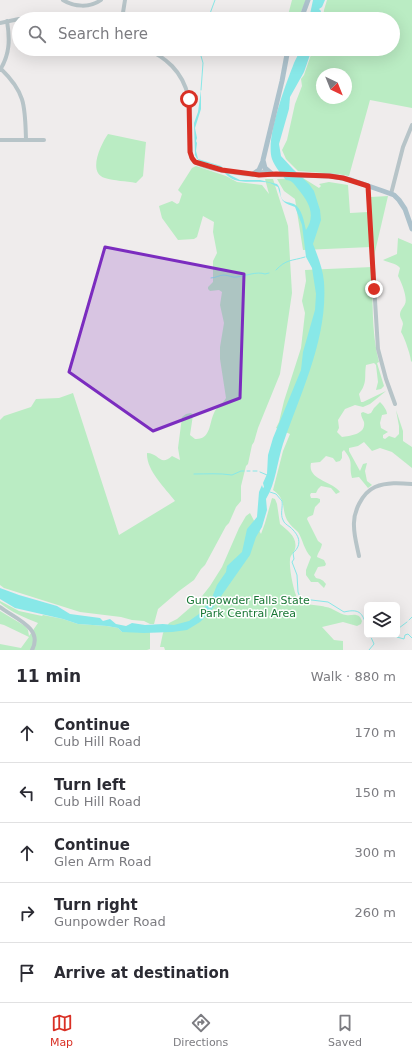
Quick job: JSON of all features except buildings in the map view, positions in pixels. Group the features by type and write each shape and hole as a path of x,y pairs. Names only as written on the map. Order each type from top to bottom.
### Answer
{"main road":[{"path":"304,12 308,0"},
{"path":"253,174 259,170 263,160 287,56"},
{"path":"263,160 266,170 274,174"},
{"path":"253,174 336,177 368,186 391,194 401,203 412,229"}],"street":[{"path":"63,0 68,3 88,6 95,4 100,0"},
{"path":"123,12 125,0"},
{"path":"0,23 12,20"},
{"path":"7,21 9,43 7,57 0,69 16,86 21,96 24,107 26,140"},
{"path":"160,56 179,74 186,86 189,99 191,157 197,163 224,170 253,174 261,173 266,170"},
{"path":"391,194 403,147 412,125"},
{"path":"0,140 44,140"},
{"path":"368,186 378,349 384,373 395,404"},
{"path":"360,556 354,526 356,512 360,502 373,489 379,486 395,483 412,484"},
{"path":"0,607 30,627 36,642 32,650"}],"highlighted area":[{"path":"105,247 244,274 240,398 153,431 69,372"}],"green space":[{"path":"292,0 306,0 301,12 289,12"},
{"path":"327,0 412,0 412,108 370,100 349,176 298,171 286,159 282,150 287,140 295,104 302,86 301,79 304,75 311,56 400,56 400,12 324,12"},
{"path":"108,134 146,142 143,176 136,183 105,178 100,175 97,170 96,165 99,151"},
{"path":"196,166 226,176 237,182 262,185 269,194 265,179 273,179 288,226 292,293 280,374 252,445 241,486 241,501 236,507 229,523 205,565 194,580 158,609 154,624 121,617 80,612 4,588 0,585 0,420 4,416 31,407 36,399 59,398 73,393 119,535 175,501 161,485 153,472 147,453 162,460 168,459 172,456 180,460 178,448 182,417 191,413 193,415 190,435 195,439 200,439 207,434 215,411 226,398 220,359 220,347 224,323 220,305 222,292 219,290 210,291 208,289 213,282 213,261 217,253 213,232 214,222 203,216 197,237 194,239 178,240 162,218 159,206 172,201 177,204 179,203 182,194 178,190 192,168"},
{"path":"303,178 319,188 321,186 319,184 329,182 348,185 350,213 368,212 371,247 303,250 295,199 284,191 277,179"},
{"path":"388,196 374,256 371,197"},
{"path":"398,238 412,244 412,362 401,332 403,322 400,313 405,304 406,298 398,276 400,268 383,260 397,254"},
{"path":"372,267 374,327 376,351 379,362 377,363 384,386 381,389 376,390 378,382 376,365 374,363 366,365 365,383 359,394 361,402 386,391 370,404 363,407 355,405 345,409 338,420 339,428 337,432 342,437 360,432 364,426 361,413 371,413 380,402 386,409 387,414 382,415 380,423 381,428 388,432 383,435 383,438 385,439 389,436 395,438 399,434 396,410 403,431 403,441 412,447 412,468 392,452 380,448 372,451 364,442 358,446 349,448 349,451 360,471 363,464 367,463 365,471 367,481 372,485 368,488 359,477 352,478 350,461 344,450 340,461 336,462 333,458 326,456 320,462 311,463 311,469 317,477 337,488 340,492 336,494 331,488 321,486 316,493 311,493 310,495 311,498 320,499 320,502 315,507 313,515 307,519 318,541 322,544 317,557 324,560 326,564 325,566 318,567 314,575 326,584 324,588 318,582 311,582 306,575 306,570 311,557 298,532 287,520 280,497 273,490 283,451 290,434 276,428 301,348 305,313 302,301 306,281 305,270"},
{"name":"Gunpowder Falls State Park Central Area","path":"272,498 275,499 277,504 280,524 289,531 295,541 296,545 290,558 290,564 294,588 299,601 323,606 343,614 356,615 360,617 362,621 361,624 357,626 343,622 322,627 334,640 343,641 343,650 165,650 164,647 160,647 163,633 169,623 177,619 199,600 210,586 222,567 239,528 246,516 250,513 261,534"},
{"path":"0,601 19,611 63,619 78,624 118,628 122,632 150,632 150,649 0,650 0,644 21,648 29,637 0,624 0,611 25,626 28,630 29,636 38,623 13,612 0,603"}],"water":[{"path":"313,0 325,0 322,7 319,9 321,12 310,12"},
{"path":"297,56 310,56 304,72 290,97 289,109 279,144 281,156 314,191 320,210 321,220 313,244 323,272 324,303 322,324 312,364 283,444 274,479 266,499 267,510 262,527 256,537 250,555 210,612 200,622 187,630 144,633 122,632 118,628 78,624 15,608 0,599 0,588 57,606 70,614 100,618 103,621 110,619 116,624 126,626 132,623 145,625 174,625 189,621 199,614 211,600 217,585 226,572 227,566 242,552 247,529 257,517 259,492 262,485 263,488 264,487 263,483 267,474 268,455 273,438 301,370 303,352 315,310 316,294 312,268 306,257 302,225 295,207 287,204 283,200 297,206 306,230 311,219 310,209 302,194 294,184 286,180 272,159 271,138 286,84"},
{"path":"201,90 201,109 195,128 197,138 196,151 198,159 221,166 230,175 240,180 260,180 277,184 279,188 282,199 278,187 270,183 243,182 231,178 222,168 213,164 202,162 196,158 194,123 198,112"}],"waterway":[{"path":"211,12 215,0"},
{"path":"201,56 203,63 201,90"},
{"path":"276,270 286,262 305,257"},
{"path":"211,278 222,275 235,277 255,273 269,273"},
{"path":"194,474 232,475 244,471"},
{"path":"260,472 267,475"},
{"path":"270,492 276,494 282,501 283,521 298,536 299,543 293,553 294,559 292,562 297,575 298,592 300,597 303,599 328,602 344,612 358,612 364,619"},
{"path":"409,620 412,617"},
{"path":"400,627 407,622"},
{"path":"400,638 404,639 405,635 408,634 412,638"},
{"path":"369,650 374,644 371,638"}],"route":[{"path":"189,99 190,152 193,161 197,163 222,170 259,175 322,175 351,180 368,186 374,289"}]}
